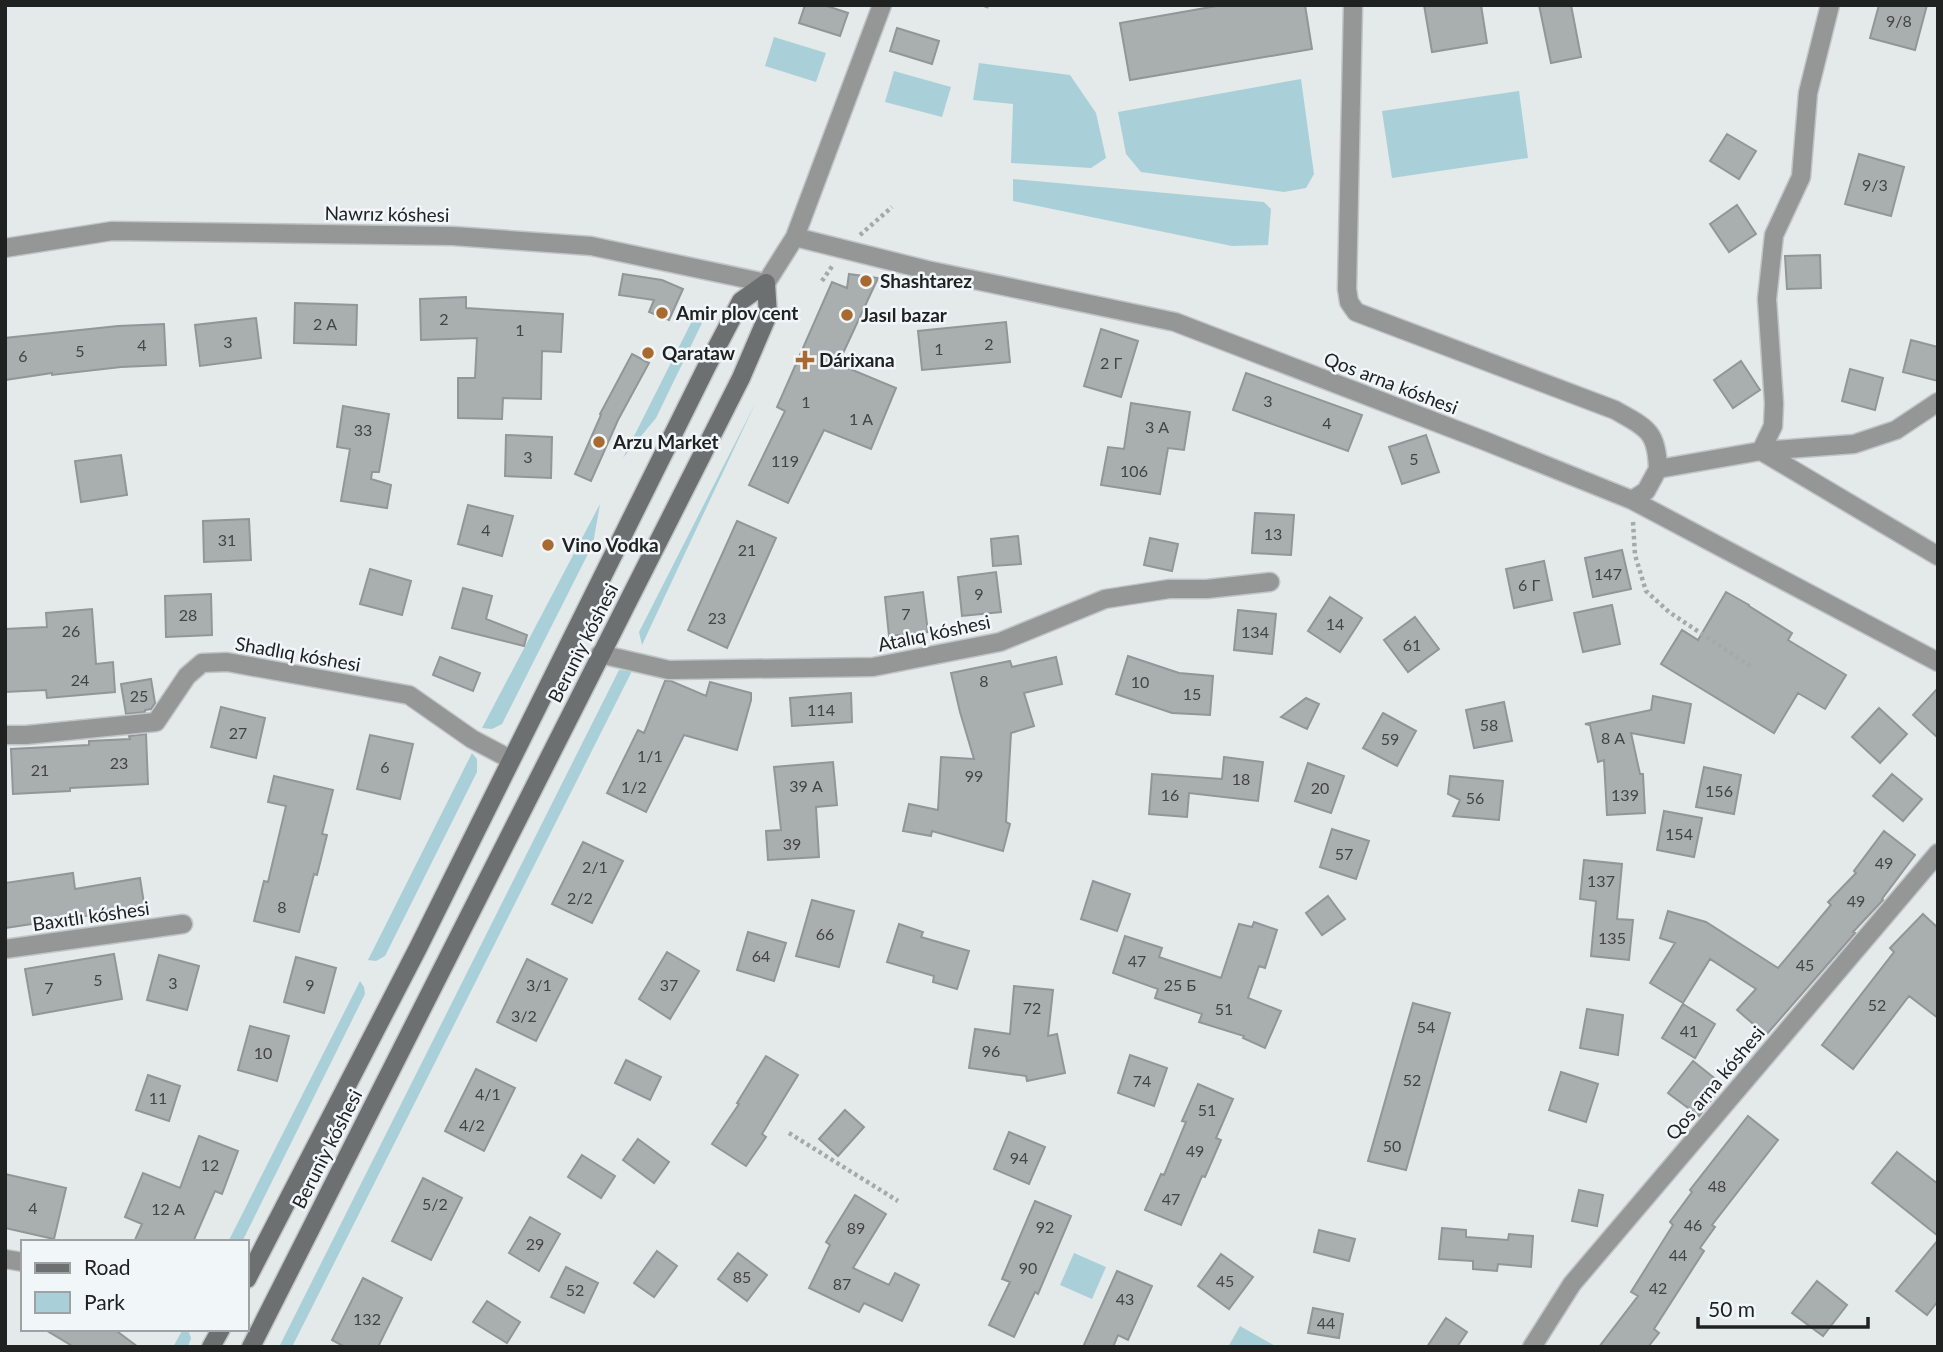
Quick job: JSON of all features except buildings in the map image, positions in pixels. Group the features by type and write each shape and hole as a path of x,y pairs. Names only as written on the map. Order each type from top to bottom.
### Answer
{"street":[{"path":"766,283 795,237 882,5"},
{"path":"1353,5 1347,289 1349,302 1356,312 1615,410 1647,429 1657,448 1658,469 1646,491 1632,500"},
{"path":"1761,451 1773,426 1767,299 1774,235 1801,177 1808,93 1830,5"},
{"name":"Nawrız kóshesi","path":"5,248 112,231 453,236 591,246 766,283"},
{"name":"Qos arna kóshesi","path":"795,237 928,270 1175,322 1632,500 1938,662"},
{"name":"Beruniy kóshesi","path":"251,1347 741,378 768,314 766,283"},
{"name":"Beruniy kóshesi","path":"248,1277 418,948 510,759 741,301 766,283"},
{"path":"1658,469 1761,451 1854,444 1896,430 1938,402"},
{"path":"1761,451 1938,556"},
{"name":"Atalıq kóshesi","path":"600,653 669,670 873,667 1000,642 1105,599 1169,590 1208,589 1269,582"},
{"name":"Shadlıq kóshesi","path":"5,735 156,722 187,676 202,663 228,662 409,695 472,739 510,759"},
{"name":"Qos arna kóshesi","path":"1532,1347 1572,1284 1938,853"},
{"name":"Baxıtlı kóshesi","path":"5,949 183,924"}],"path":[{"path":"1632,500 1635,555 1646,591 1669,612 1750,666"},
{"path":"789,1133 898,1201"}],"green space":[{"path":"774,37 826,53 816,82 765,66"},
{"path":"979,63 1070,75 1096,113 1106,158 1091,168 1011,163 1013,104 973,100"},
{"path":"894,71 951,87 942,117 885,102"},
{"path":"1301,79 1314,174 1306,188 1284,192 1141,172 1126,154 1118,112"},
{"path":"1519,91 1528,158 1392,178 1382,111"},
{"path":"1013,179 1264,202 1271,209 1268,245 1232,246 1013,201"},
{"path":"694,317 702,323 656,418 623,458"},
{"path":"755,404 642,645 639,632"},
{"path":"600,504 593,544 502,724 492,729 482,728"},
{"path":"619,670 632,671 292,1347 279,1347"},
{"path":"472,753 477,759 477,772 385,956 376,961 368,960"},
{"path":"360,981 365,994 243,1240 229,1240"},
{"path":"1074,1253 1106,1267 1092,1299 1060,1285"},
{"path":"1240,1326 1277,1347 1228,1347"},
{"path":"182,1331 188,1331 191,1338 188,1347 173,1347"}],"place":[{"name":"Shashtarez","path":"866,281"},
{"name":"Amir plov cent","path":"662,313"},
{"name":"Jasıl bazar","path":"847,315"},
{"name":"Qarataw","path":"648,353"},
{"name":"Dárixana","path":"805,360"},
{"name":"Arzu Market","path":"599,442"},
{"name":"Vino Vodka","path":"548,545"}]}
